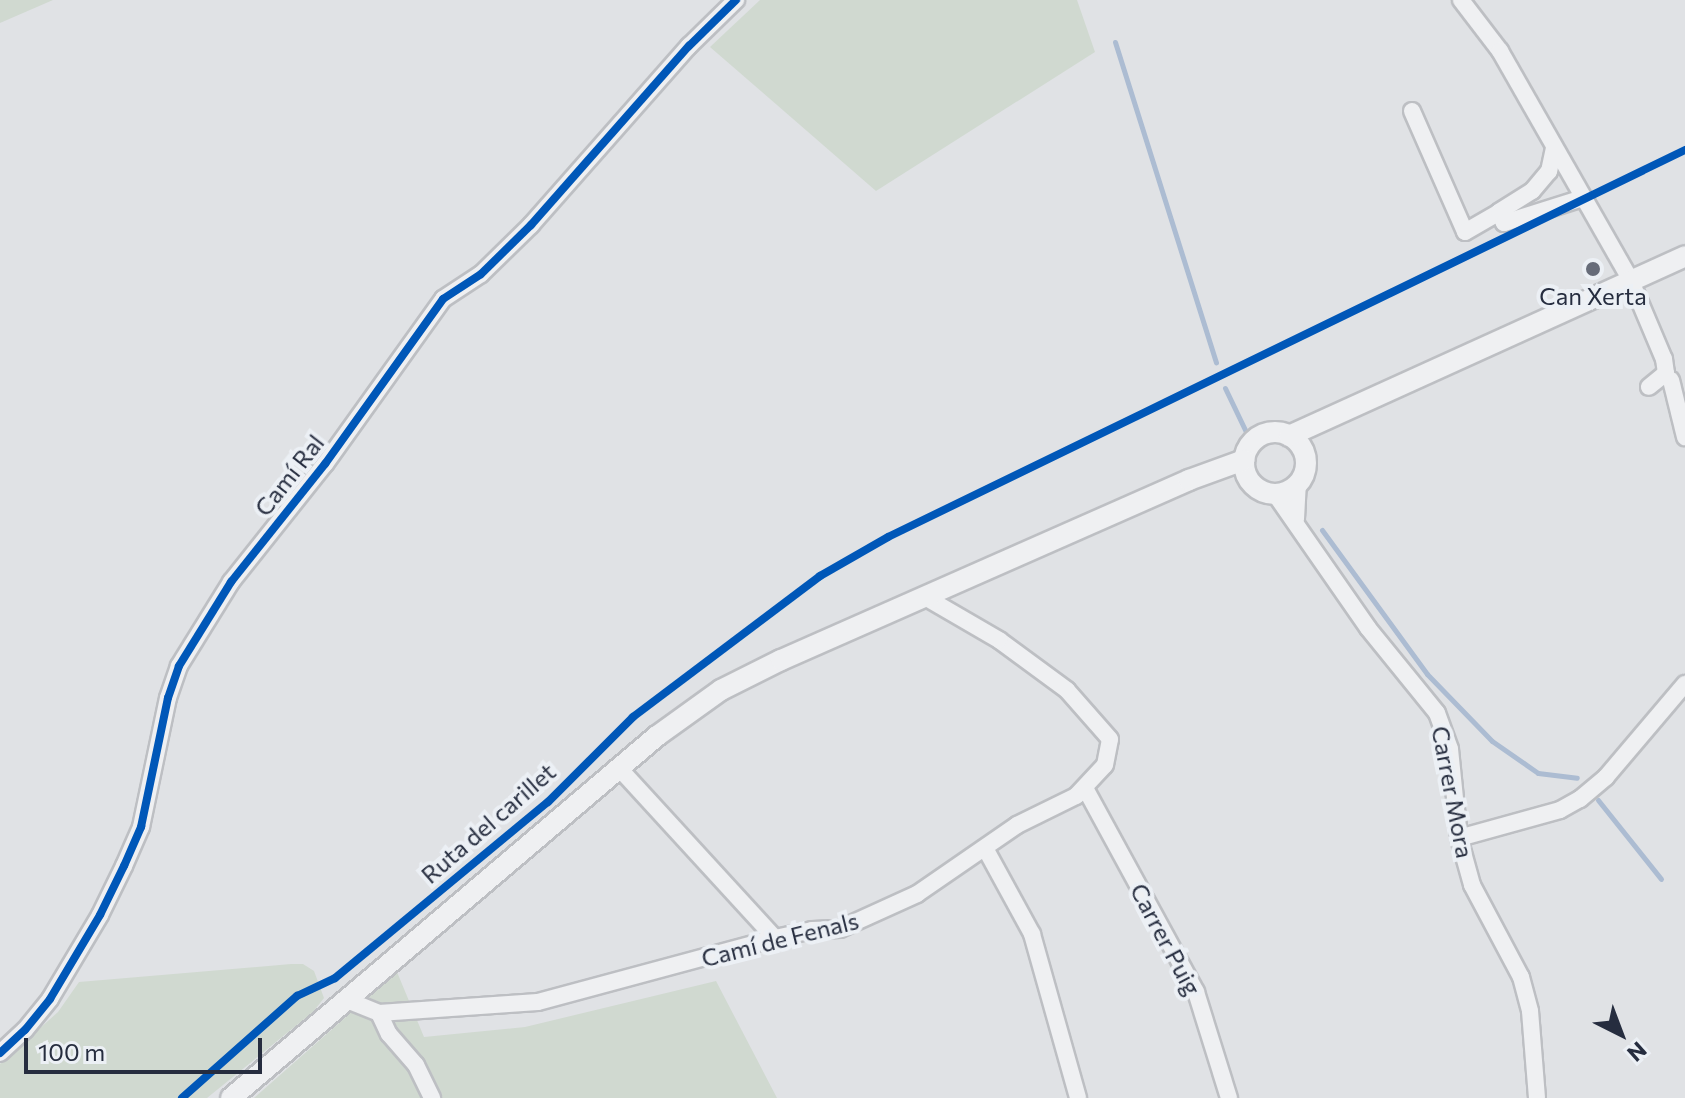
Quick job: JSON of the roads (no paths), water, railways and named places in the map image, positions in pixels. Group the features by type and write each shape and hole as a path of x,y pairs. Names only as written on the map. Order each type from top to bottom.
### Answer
{"street":[{"name":"Camí Ral","path":"0,1053 25,1030 50,999 100,915 141,827 168,698 179,666 231,582 325,464 443,299 481,274 531,225 689,46 736,0"},
{"path":"1461,0 1500,51 1631,281 1664,359 1666,373 1649,387"},
{"path":"1412,111 1465,232 1532,191 1549,171 1554,148"},
{"path":"1499,212 1504,223 1583,198"},
{"path":"1289,436 1685,256"},
{"path":"1671,380 1685,437"},
{"path":"1296,519 1304,453 1334,417"},
{"path":"1298,484 1275,494 1259,490 1250,482 1244,460 1250,445 1263,435 1279,433 1289,436 1304,453"},
{"path":"231,1098 619,768 721,690 781,660 1189,480 1244,460"},
{"path":"1189,480 1250,482"},
{"name":"Carrer Mora","path":"1275,494 1296,519 1306,540 1368,628 1437,713 1450,749 1459,838 1472,885 1521,977 1530,1011 1537,1098"},
{"name":"Camí de Fenals","path":"347,1000 379,1013 538,1002 775,938 812,930 840,929 917,894 1017,825 1085,788 1105,765 1110,739 1067,690 999,640 925,597"},
{"path":"1459,838 1560,810 1580,799 1606,777 1685,684"},
{"path":"619,768 775,938"},
{"name":"Carrer Puig","path":"1085,788 1196,992 1229,1098"},
{"path":"985,848 1032,934 1078,1098"},
{"path":"379,1013 389,1034 416,1065 432,1098"}],"waterway":[{"path":"1115,42 1216,362"},
{"path":"1225,388 1247,434"},
{"path":"1322,530 1427,674 1492,741 1538,773 1577,778"},
{"path":"1598,800 1661,879"}],"place":[{"name":"Can Xerta","path":"1593,269"}]}
